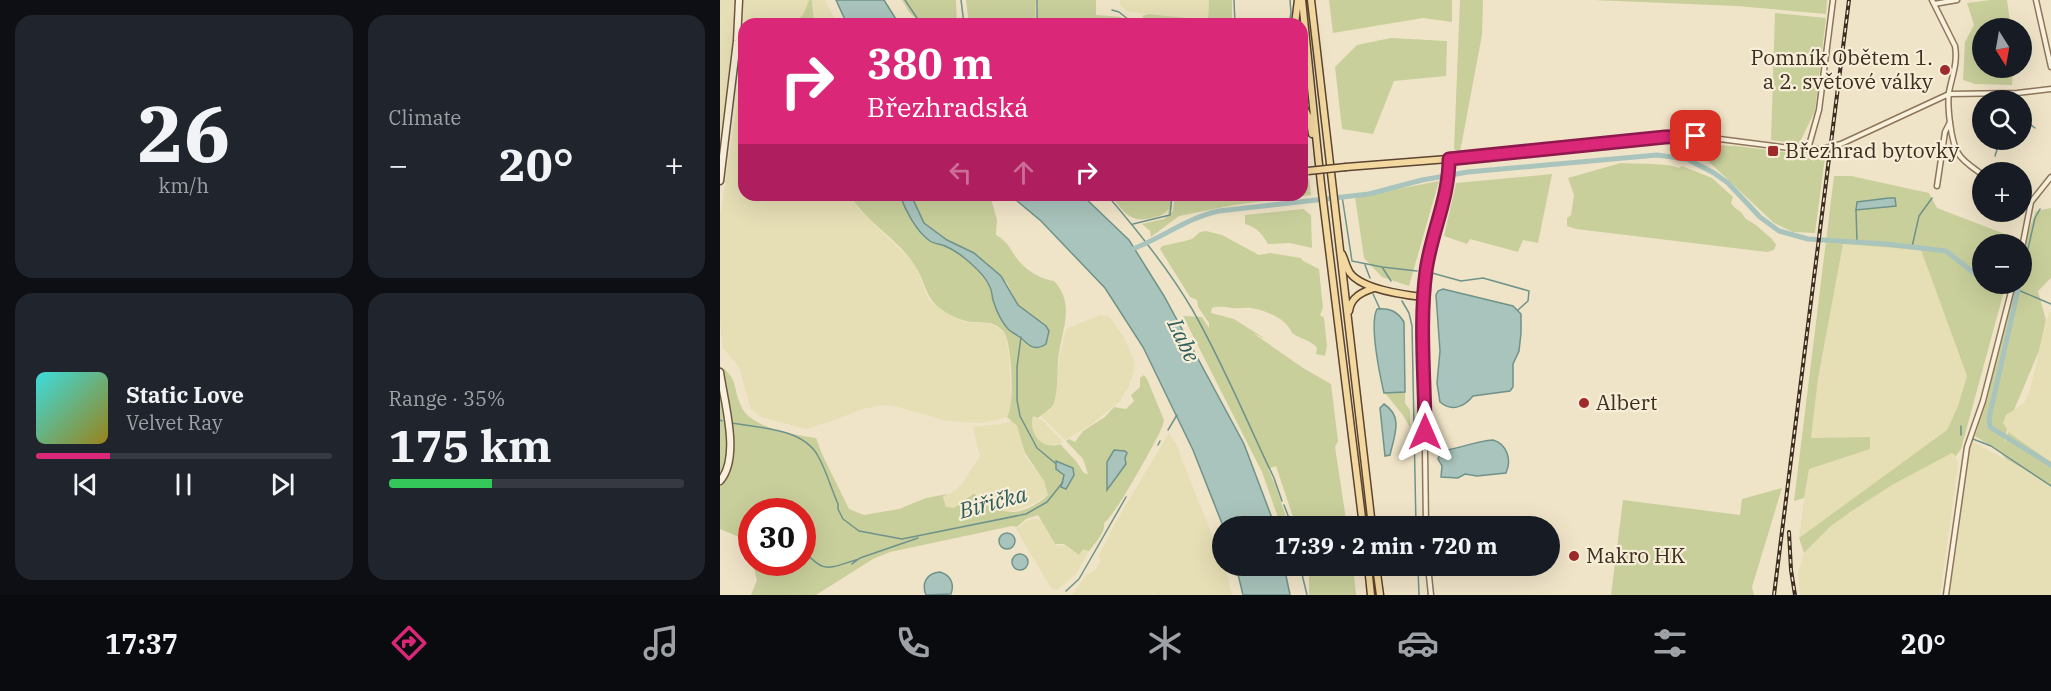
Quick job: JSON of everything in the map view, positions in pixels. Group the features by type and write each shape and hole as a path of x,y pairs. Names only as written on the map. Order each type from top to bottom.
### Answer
{"main road":[{"path":"1296,18 1300,0"},
{"path":"1300,0 1302,18"},
{"path":"1311,0 1371,516"},
{"path":"1308,70 1321,184"},
{"path":"1308,116 1325,211 1362,516"},
{"path":"1308,172 1449,159"},
{"path":"1338,234 1349,271 1353,276 1373,288 1423,297"},
{"path":"1350,345 1350,304 1356,297 1373,288"},
{"path":"1369,576 1371,595"},
{"path":"1377,576 1380,595"}],"street":[{"path":"738,18 739,0"},
{"path":"1808,149 1819,110 1833,0"},
{"path":"1957,0 1933,2 1956,52 1957,60 1949,94 1950,122 1957,153 1972,167"},
{"path":"2036,0 2051,68"},
{"path":"720,181 738,20"},
{"path":"1426,516 1423,297 1426,268 1441,214 1449,159 1665,137 1696,136 1808,149 1830,147 1949,94 2017,93 2051,89"},
{"path":"1937,186 1943,141 1950,122"},
{"path":"2032,201 2051,177"},
{"path":"1946,595 1967,447 1983,401 2011,294"},
{"path":"720,372 731,452 726,474 720,481"},
{"path":"1429,576 1431,595"}],"shaded area":[{"path":"720,0 735,0 735,4 734,37 720,143"},
{"path":"743,0 809,0 800,18 743,18"},
{"path":"812,0 825,0 834,18 814,18"},
{"path":"1120,0 1209,0 1208,18 1129,12 1120,6"},
{"path":"738,97 738,201 853,201 858,209 916,267 929,300 955,318 965,322 986,323 1005,333 1009,354 1011,411 1009,416 979,423 947,421 883,405 863,409 806,429 761,417 751,409 739,367 723,348 720,322 720,216"},
{"path":"1843,244 1921,250 1967,376 1958,406 1947,430 1799,538 1808,469 1870,437 1811,438 1818,379"},
{"path":"2049,312 2051,312 2051,462 2008,432 2003,423 2006,415 2024,403 2029,393"},
{"path":"1100,315 1111,319 1123,336 1135,362 1133,375 1120,401 1092,424 1065,440 1040,415 1050,410 1055,400 1059,359 1066,329"},
{"path":"1033,416 1042,420 1063,442 1050,446 1042,444 1033,432 1031,424"},
{"path":"1012,421 1019,429 1025,456 1044,481 1048,495 1033,504 1007,513 997,503 985,506 973,492 956,507 951,509 946,507 943,500 945,495 953,492 962,484 980,456 973,427"},
{"path":"1169,433 1179,449 1212,535 1212,576 1227,576 1232,595 1156,595 1148,590 1154,595 1072,595 1086,575 1098,566 1101,560 1098,557 1114,525"},
{"path":"1972,441 2051,485 2051,595 1948,595 1969,442"},
{"path":"1952,453 1956,456 1958,465 1940,595 1800,595 1798,573 1804,553 1831,526 1885,489"},
{"path":"1029,520 1041,521 1055,545 1066,546 1079,555 1083,548 1089,551 1076,574 1057,590 1051,588 1016,529"}],"green space":[{"path":"809,0 812,0 814,18 800,18"},
{"path":"902,0 956,0 957,18 915,18"},
{"path":"966,0 1036,0 1035,18 968,18"},
{"path":"1038,0 1096,0 1096,15 1122,18 1037,18"},
{"path":"1209,0 1232,0 1232,18 1208,18"},
{"path":"1329,0 1452,0 1452,22 1423,18 1333,33"},
{"path":"1460,0 1483,0 1482,35 1460,152 1454,149"},
{"path":"1593,0 1827,0 1826,14 1737,6"},
{"path":"2007,0 2010,18 1972,19 1967,3"},
{"path":"1775,13 1826,18 1815,111 1799,144 1771,140"},
{"path":"1148,14 1188,18 1144,18 1142,16"},
{"path":"1972,29 1972,78 2012,78 2012,85 1975,84 1963,80 1965,42"},
{"path":"1391,38 1447,41 1446,76 1394,81 1373,134 1342,129 1335,67 1357,45"},
{"path":"1690,144 1737,146 1825,157 1815,233 1793,232 1774,223"},
{"path":"1621,163 1660,164 1679,168 1682,166 1712,178 1733,197 1731,203 1735,208 1772,239 1776,245 1774,250 1767,252 1576,229 1567,226 1574,195 1568,178"},
{"path":"1552,174 1538,243 1523,240 1518,252 1470,239 1467,244 1444,236 1456,183"},
{"path":"1834,176 1851,176 1929,193 1937,208 2005,234 1972,234 1972,294 2003,294 1961,449 1956,456 1952,453 1892,485 1852,511 1831,526 1804,553 1799,538 1947,430 1958,406 1967,376 1921,250 1843,244 1818,379 1811,438 1870,437 1870,449 1809,469 1804,498 1794,501","holes":["1889,198 1879,207 1856,210 1858,202"]},
{"path":"1308,179 1311,195 1308,195"},
{"path":"1439,181 1409,286 1382,277 1364,258 1355,197"},
{"path":"854,201 903,201 913,222 930,241 957,252 982,276 990,287 1003,323 1027,345 1040,348 1046,344 1049,331 1046,326 1018,305 1007,283 975,253 947,240 924,223 914,201 992,201 997,220 996,235 1007,243 1026,268 1054,281 1065,300 1065,320 1059,351 1054,403 1038,418 1033,416 1033,429 1038,439 1047,445 1060,444 1084,473 1088,474 1083,459 1066,441 1069,439 1075,442 1083,431 1105,417 1114,407 1126,409 1134,401 1131,395 1140,387 1140,378 1144,375 1164,420 1163,425 1117,507 1104,523 1102,534 1089,551 1083,549 1079,555 1064,544 1055,544 1038,515 1026,519 1017,527 1012,526 890,552 873,559 816,595 751,595 757,580 756,576 816,576 816,498 738,498 738,537 720,529 720,366 730,375 741,406 754,420 774,429 816,438 849,509 864,515 899,509 926,498 947,494 943,497 946,507 954,508 974,493 985,506 999,503 1003,511 1016,512 1033,506 1048,495 1044,481 1025,453 1017,426 1007,417 1011,401 1012,375 1007,338 1004,332 996,325 958,319 937,306 930,297 918,271 900,247","holes":["1116,451 1122,452 1109,489 1106,488 1107,462","1058,461 1069,467 1074,475 1066,489 1061,487 1064,475"]},
{"path":"1115,201 1172,201 1171,213 1174,201 1265,201 1179,216 1151,237 1150,231 1142,224 1164,219 1170,214 1168,214 1169,209 1157,217 1141,219 1130,216"},
{"path":"2051,208 2051,278 2038,291 2046,320 2039,351 2014,410 2006,415 2003,423 2007,429 2004,444 2008,432 2051,462 2051,485 2006,459 2001,453 1975,436 1987,400 2011,294 2032,294 2032,234 2027,234 2036,211"},
{"path":"1303,209 1311,215 1312,248 1290,243 1268,244 1259,232 1245,224 1245,215"},
{"path":"1206,231 1222,235 1259,255 1270,253 1301,258 1319,269 1323,308 1320,315 1324,318 1327,346 1325,356 1316,354 1315,345 1292,333 1281,319 1269,313 1251,308 1219,307 1212,308 1211,313 1234,319 1267,340 1253,333 1303,368 1331,384 1338,441 1335,447 1345,516 1293,516 1276,466 1268,469 1286,516 1277,516 1262,472 1183,316 1202,317 1209,328 1209,323 1198,307 1197,300 1190,297 1160,249 1162,246 1192,239 1200,232"},
{"path":"1405,392 1405,403 1410,410 1410,427 1385,393"},
{"path":"1782,488 1752,587 1754,595 1611,595 1623,500 1740,515 1742,499"},
{"path":"1309,576 1354,576 1356,595 1309,595"}],"water":[{"path":"836,0 884,0 895,18 844,18"},
{"path":"1895,198 1896,206 1856,210 1857,202"},
{"path":"902,201 914,201 924,223 947,240 974,253 1001,276 1018,305 1046,326 1049,331 1046,344 1033,347 1008,329 999,315 991,289 983,276 959,254 925,237"},
{"name":"Labe","path":"1017,201 1088,201 1129,240 1164,296 1244,444 1271,516 1219,516 1193,450 1143,347 1105,288 1041,221"},
{"path":"1443,289 1513,306 1521,314 1519,351 1513,364 1513,387 1510,391 1473,396 1458,407 1449,407 1440,402 1437,383 1440,351 1436,295"},
{"path":"1377,309 1393,311 1404,322 1405,392 1384,393 1374,326"},
{"path":"1384,404 1390,409 1396,421 1390,455 1385,456 1380,408"},
{"path":"1493,440 1502,445 1507,453 1506,473 1477,476 1465,474 1458,478 1441,477 1442,466 1438,459 1441,451"},
{"path":"1114,450 1127,453 1126,464 1107,490 1107,462"},
{"path":"1056,461 1073,468 1074,475 1066,489 1061,487 1064,475 1056,469"},
{"path":"1004,533 1010,533 1015,541 1013,547 1004,549 999,544 999,538"},
{"path":"1017,554 1023,554 1028,562 1026,568 1017,570 1012,565 1012,559"},
{"path":"940,572 951,580 951,594 926,595 924,586 926,579"},
{"path":"1238,576 1286,576 1290,595 1243,595"}],"waterway":[{"path":"905,0 917,18"},
{"path":"961,0 963,18"},
{"path":"1037,0 1037,18"},
{"path":"1234,0 1235,18"},
{"path":"1290,0 1290,18"},
{"path":"1112,10 1126,18"},
{"path":"1995,156 1997,150"},
{"path":"1308,201 1369,194 1422,180 1468,172 1657,155 1687,159 1714,173 1728,183 1760,217 1779,231 1808,239 1946,251 1972,271"},
{"path":"1342,196 1352,261 1382,267 1391,281"},
{"path":"1912,247 1919,216 1932,198"},
{"name":"Labe","path":"1112,201 1152,250 1192,309 1235,393 1274,478 1282,501"},
{"path":"1133,224 1170,215 1171,201"},
{"path":"1130,250 1207,214 1307,201"},
{"path":"2031,234 2040,209"},
{"path":"1856,210 1857,242"},
{"path":"1365,265 1370,278"},
{"path":"1382,267 1417,271"},
{"path":"1432,273 1461,281 1483,278 1529,291 1528,301 1518,310"},
{"path":"1373,294 1380,309"},
{"path":"2017,294 1989,418 1990,427 2051,465"},
{"path":"2027,294 2051,304"},
{"path":"1402,301 1409,313 1412,326 1416,516"},
{"name":"Biřička","path":"1021,337 1017,367 1017,400 1020,416 1037,448 1055,463"},
{"path":"1168,430 1177,415"},
{"name":"Biřička","path":"732,423 780,431 802,440 811,447 821,461 843,519 859,531 902,539 1026,514 1047,502 1063,482"},
{"path":"1961,426 1961,435"},
{"path":"1973,439 1991,446 2051,486"},
{"path":"1158,445 1160,441"},
{"path":"1066,591 1079,579 1126,497"},
{"path":"1284,505 1288,516"},
{"path":"852,564 860,558 918,538"},
{"path":"816,563 833,567 859,559"},
{"path":"1302,576 1307,595"},
{"path":"1418,576 1419,595"}],"railway":[{"path":"1774,595 1849,0"},
{"path":"1789,532 1795,595"}],"place":[{"name":"Pomník Obětem 1. a 2. světové války","path":"1945,70"},
{"name":"Březhrad bytovky","path":"1773,151"},
{"name":"Albert","path":"1584,403"},
{"name":"Makro HK","path":"1574,556"}],"route":[{"path":"1425,432 1423,297 1426,268 1441,214 1449,159 1665,137 1696,136"}]}
